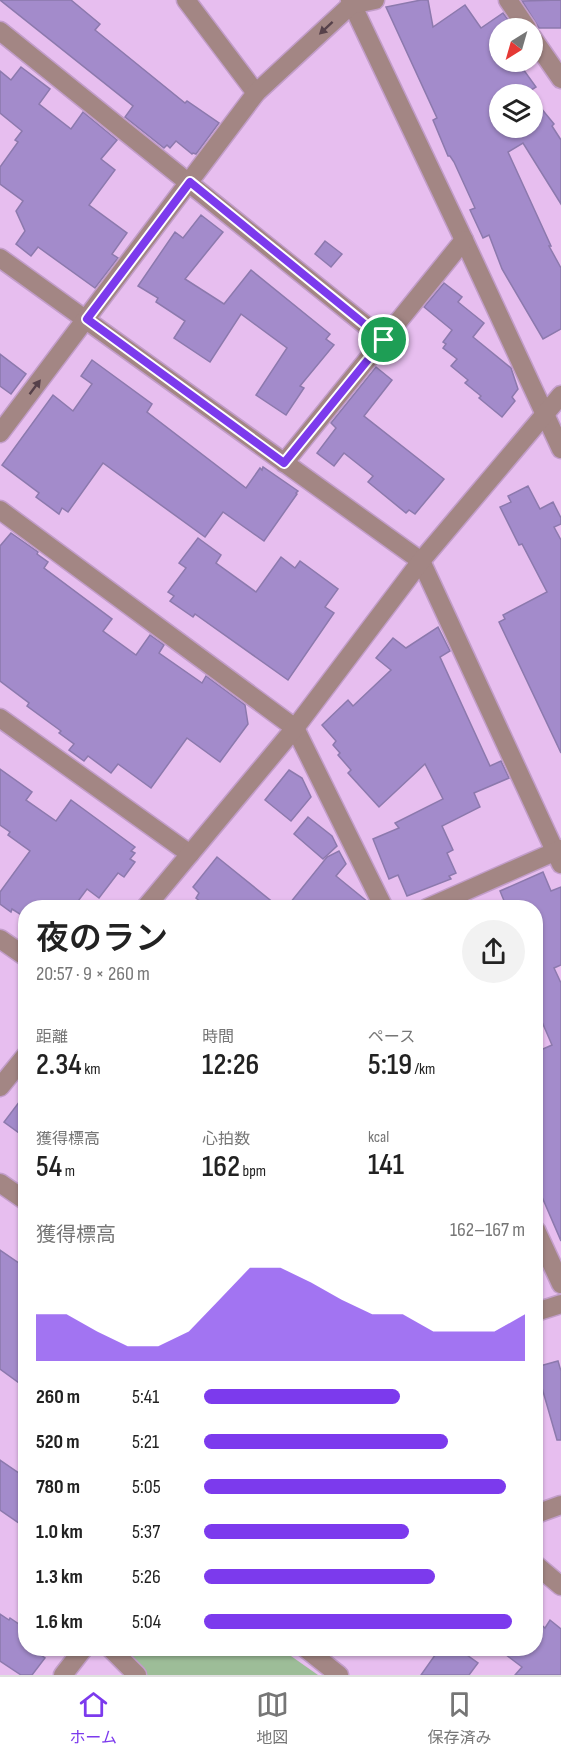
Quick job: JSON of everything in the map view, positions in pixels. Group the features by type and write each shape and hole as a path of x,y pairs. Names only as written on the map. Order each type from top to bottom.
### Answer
{"street":[{"path":"186,0 256,93"},
{"path":"0,434 256,93 351,3 375,0"},
{"path":"508,0 520,18"},
{"path":"351,3 561,449"},
{"path":"0,31 384,340"},
{"path":"543,53 561,80"},
{"path":"284,463 464,240"},
{"path":"0,258 421,561 559,855 447,900"},
{"path":"152,900 295,728 421,561 561,395"},
{"path":"0,510 295,728 380,900"},
{"path":"0,718 190,854"},
{"path":"0,939 18,951"},
{"path":"0,1087 18,1065"},
{"path":"0,1183 18,1195"},
{"path":"543,1245 561,1284"},
{"path":"543,1310 561,1304"},
{"path":"543,1511 561,1505"},
{"path":"543,1571 561,1586"},
{"path":"63,1675 78,1656"},
{"path":"118,1656 137,1675"},
{"path":"315,1656 339,1675"}],"green space":[{"path":"123,1656 291,1656 318,1675 143,1675"}],"building":[{"path":"0,0 71,0 100,24 95,30 185,103 187,101 219,123 196,154 192,154 176,141 170,148 167,145 164,148 125,117 133,106"},
{"path":"428,0 433,27 465,5 481,28 489,23 489,72 525,72 534,84 489,84 489,138 543,138 543,110 554,124 552,126 561,140 561,204 523,143 508,152 561,268 561,329 543,339 502,269 489,235 483,238 470,210 475,208 454,162 448,156 433,120 437,118 386,7"},
{"path":"561,0 561,28 543,28 543,18 533,18 522,1"},
{"path":"503,13 507,18 496,18"},
{"path":"21,67 50,89 39,104 71,129 83,112 117,140 101,159 115,170 89,205 127,233 112,254 118,258 95,288 38,247 31,256 16,244 25,231 16,211 23,201 0,184 0,167 18,142 15,140 22,131 0,113 0,71 11,80"},
{"path":"201,215 223,232 185,279 224,304 251,270 330,334 326,339 334,345 300,386 304,388 286,415 256,395 287,348 241,314 210,362 174,338 185,321 156,302 158,298 138,286 175,232 183,238"},
{"path":"325,241 342,254 331,267 315,254"},
{"path":"444,283 462,297 458,302 484,323 473,337 511,368 518,389 512,397 515,401 502,417 479,398 481,396 465,383 468,380 451,366 457,359 443,348 446,344 443,342 452,330 424,307"},
{"path":"0,354 26,374 11,394 0,386"},
{"path":"92,360 152,404 147,412 246,488 263,467 298,491 264,541 223,512 205,537 103,463 68,512 62,508 59,514 36,497 39,493 2,465 53,395 73,411 92,384 81,376"},
{"path":"376,367 392,380 364,416 444,479 415,514 409,510 406,513 368,482 373,476 344,453 334,466 317,453 336,428 331,423"},
{"path":"528,486 540,509 553,502 561,518 561,524 554,527 561,540 561,753 499,622 505,619 503,615 547,592 500,507 511,502 508,496"},
{"path":"11,533 48,562 44,568 112,619 103,631 136,655 150,635 164,645 159,653 202,683 206,676 245,705 248,724 220,762 187,738 151,788 118,764 111,773 88,756 84,761 69,750 74,744 59,733 61,731 27,706 29,703 0,681 0,546"},
{"path":"198,538 221,555 216,563 256,592 281,557 295,568 300,561 338,589 325,607 334,613 288,680 195,614 193,617 170,601 174,596 168,592 186,568 179,563"},
{"path":"438,627 450,651 440,657 490,766 501,761 509,778 474,793 480,807 442,826 453,850 447,853 456,873 449,876 451,879 407,896 398,875 389,879 373,839 399,828 395,823 443,799 425,764 379,807 348,773 351,770 333,745 336,741 322,725 348,700 353,706 391,670 376,658 393,638 406,648"},
{"path":"0,769 32,792 26,800 56,821 71,800 135,847 131,851 135,853 130,859 135,862 124,877 118,873 99,898 87,889 79,900 18,900 18,913 12,909 11,912 0,904 0,892 30,851 8,835 10,832 0,825"},
{"path":"289,770 302,778 311,797 291,821 265,800"},
{"path":"308,817 332,836 337,846 323,859 294,834"},
{"path":"339,851 346,864 336,876 365,900 292,900 327,857"},
{"path":"217,857 270,900 198,900 196,898 199,893 193,887"},
{"path":"543,872 551,891 561,887 561,965 554,968 561,983 561,1241 543,1199 543,1049 552,1045 543,1024 543,900 504,900 500,891"},
{"path":"18,1104 18,1132 4,1122"},
{"path":"0,1250 18,1262 18,1382 0,1369"},
{"path":"558,1361 561,1371 561,1440 557,1440 543,1391 543,1365"},
{"path":"0,1460 18,1472 18,1522 0,1510"},
{"path":"0,1614 18,1624 18,1656 45,1658 32,1675 21,1675 0,1661"},
{"path":"550,1620 561,1629 561,1675 515,1675 522,1667 508,1656 543,1656 543,1626 545,1628"},
{"path":"434,1656 468,1656 478,1663 469,1675 421,1675"}],"route":[{"path":"190,182 384,340 284,463 87,319 190,182"}]}
